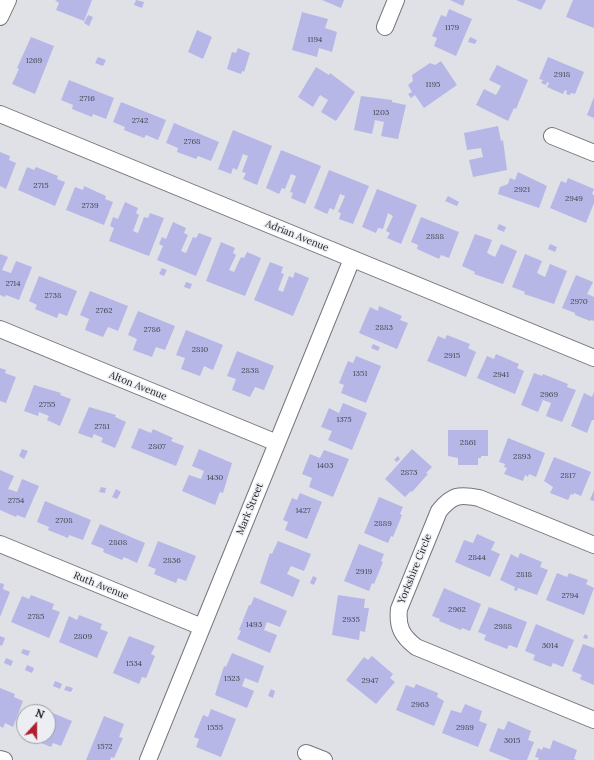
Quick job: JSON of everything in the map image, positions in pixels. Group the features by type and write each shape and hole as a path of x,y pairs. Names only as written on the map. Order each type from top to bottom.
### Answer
{"street":[{"path":"0,17 8,0"},
{"path":"385,28 396,0"},
{"name":"Adrian Avenue","path":"0,114 594,358"},
{"path":"552,136 594,153"},
{"name":"Mark Street","path":"148,760 352,259"},
{"name":"Alton Avenue","path":"0,329 277,443"},
{"name":"Yorkshire Circle","path":"594,545 479,498 467,496 455,497 446,502 439,511 399,609 398,620 400,631 416,647 594,720"},
{"name":"Ruth Avenue","path":"0,544 202,627"},
{"path":"306,753 324,760"},
{"path":"0,758 4,760"}],"building":[{"path":"55,0 92,0 84,21 56,10 59,3"},
{"path":"136,0 144,2 142,8 134,5"},
{"path":"322,0 344,0 341,8"},
{"path":"450,0 465,0 463,6"},
{"path":"516,0 546,0 541,10"},
{"path":"573,0 594,0 594,28 566,17"},
{"path":"449,9 472,19 456,56 434,46 437,38 432,36 441,15 446,17"},
{"path":"302,12 328,19 325,28 337,32 332,52 319,48 317,57 292,50"},
{"path":"88,15 93,17 89,26 84,23"},
{"path":"197,30 212,37 203,59 188,52"},
{"path":"31,37 54,46 35,94 12,84 19,69 17,68"},
{"path":"470,37 477,40 475,44 468,42"},
{"path":"238,48 250,53 244,72 242,71 241,74 227,69 232,52 236,53"},
{"path":"98,57 106,60 103,66 95,63"},
{"path":"548,57 584,72 575,94 566,94 567,91 565,90 563,94 547,87 549,83 547,82 546,85 541,83 543,80 539,79"},
{"path":"441,61 457,85 424,108 415,95 411,98 408,94 412,92 408,85 413,81 412,75 430,63 435,65"},
{"path":"497,65 528,80 516,109 514,108 508,121 476,105 484,89 496,95 501,86 489,80"},
{"path":"316,67 329,75 330,73 355,92 336,121 321,112 328,100 320,95 313,107 298,97"},
{"path":"69,80 114,98 106,119 93,114 92,117 72,109 73,105 61,100"},
{"path":"361,96 392,100 392,102 406,105 398,139 381,136 384,122 375,120 372,134 354,130"},
{"path":"594,97 594,118 587,115"},
{"path":"121,102 166,120 158,140 146,135 144,138 124,130 125,127 113,122"},
{"path":"174,123 219,142 211,161 198,156 196,159 177,152 178,148 166,143"},
{"path":"498,126 501,141 503,140 507,170 473,177 469,160 483,157 481,148 467,150 464,133"},
{"path":"233,130 272,146 257,185 243,179 246,173 242,172 248,156 243,154 237,170 233,168 231,174 218,169"},
{"path":"281,150 321,166 305,204 291,198 293,193 290,192 296,176 291,174 285,189 282,188 279,194 266,188"},
{"path":"0,152 10,156 9,160 16,163 6,189 0,186"},
{"path":"27,167 34,170 36,167 58,176 57,179 65,182 55,206 18,190"},
{"path":"329,170 369,186 353,224 339,219 341,213 338,212 345,196 340,194 334,210 330,208 327,214 314,208"},
{"path":"518,172 547,186 539,208 498,194 500,187 508,184 510,178 515,180"},
{"path":"568,178 594,189 592,194 594,195 594,203 586,223 550,208 561,181 566,183"},
{"path":"84,186 106,196 105,199 113,202 104,225 66,210 75,187 83,190"},
{"path":"377,189 417,205 401,244 387,238 390,233 386,231 393,216 388,213 383,229 378,228 376,233 362,227"},
{"path":"448,196 459,202 457,206 445,201"},
{"path":"125,202 138,208 136,213 139,215 133,231 138,233 144,217 148,218 150,213 164,218 149,256 109,241 114,228 110,226 113,217 118,219"},
{"path":"421,217 459,232 449,258 441,255 439,259 417,249 418,245 411,242"},
{"path":"173,222 186,228 184,233 188,235 181,251 186,253 193,237 196,238 199,233 212,238 196,276 157,260 163,246 159,244 162,237 166,239"},
{"path":"499,224 506,227 504,232 497,229"},
{"path":"475,234 492,240 487,253 495,257 501,244 517,251 503,284 474,274 475,272 462,266"},
{"path":"221,242 235,248 233,253 236,255 229,270 234,272 241,257 244,258 247,252 261,258 245,296 206,281"},
{"path":"550,244 557,247 555,252 548,249"},
{"path":"0,254 8,257 2,270 11,273 16,261 32,267 19,300 6,295 5,297 0,295"},
{"path":"525,254 542,261 537,273 545,277 550,264 567,271 554,304 524,294 525,292 512,287"},
{"path":"270,262 283,267 281,273 284,274 278,290 283,292 289,276 293,278 295,272 309,278 293,316 254,300"},
{"path":"162,268 167,270 164,276 159,274"},
{"path":"576,275 593,282 587,294 594,297 594,321 590,321 575,315 575,313 562,308"},
{"path":"39,276 77,291 67,316 59,313 57,318 35,309 37,305 29,301"},
{"path":"186,282 192,284 190,289 184,287"},
{"path":"90,291 128,306 118,331 108,327 103,337 85,330 89,319 80,315"},
{"path":"379,306 402,316 400,320 408,323 397,349 359,333 370,307 378,311"},
{"path":"138,311 175,326 165,350 156,347 152,357 133,350 137,339 128,335"},
{"path":"186,330 223,345 213,370 204,366 200,376 181,369 185,358 176,355"},
{"path":"447,335 470,344 468,348 476,352 466,377 427,361 438,336 445,339"},
{"path":"373,344 380,347 378,351 371,348"},
{"path":"237,351 274,366 264,390 255,387 250,397 232,390 236,379 227,376"},
{"path":"496,354 519,364 517,368 524,371 515,394 477,378 487,356 494,359"},
{"path":"356,356 381,366 366,403 341,393 344,385 339,383 348,361 353,363"},
{"path":"0,368 6,370 5,373 16,377 6,403 0,401"},
{"path":"534,373 542,376 543,374 568,384 567,387 576,390 562,422 546,416 551,403 543,400 538,412 521,405"},
{"path":"34,385 61,393 60,395 71,399 60,426 47,420 49,416 39,412 38,416 24,411"},
{"path":"594,392 594,420 592,420 587,433 571,426 584,393 592,397"},
{"path":"343,403 367,413 352,450 328,440 332,431 321,427 329,408 339,413"},
{"path":"89,407 116,415 115,417 126,422 115,448 101,442 103,438 94,434 92,438 78,433"},
{"path":"139,428 151,433 153,429 173,438 171,441 184,446 176,466 131,448"},
{"path":"448,430 488,430 488,456 481,456 481,458 478,458 478,465 458,465 458,458 448,456"},
{"path":"508,438 545,453 536,477 529,474 528,477 525,475 523,481 504,474 507,468 504,467 505,464 499,462"},
{"path":"22,449 28,451 24,459 19,456"},
{"path":"199,449 232,463 223,493 220,492 215,505 182,491 189,475 201,479 204,471 192,466"},
{"path":"412,449 432,467 426,473 428,474 412,492 411,491 405,497 385,479"},
{"path":"324,450 349,459 333,497 309,487 312,478 302,474 310,454 320,458"},
{"path":"398,456 400,459 397,462 394,460"},
{"path":"554,457 591,472 581,496 574,493 573,495 571,494 568,500 550,493 553,487 544,481"},
{"path":"0,470 14,476 8,489 17,492 22,479 39,486 25,518 17,515 16,517 0,510"},
{"path":"101,487 106,488 105,493 99,492"},
{"path":"116,489 121,492 117,499 112,497"},
{"path":"594,490 594,501 590,500"},
{"path":"300,493 322,502 307,539 285,530 288,522 283,520 292,498 297,500"},
{"path":"379,497 403,507 400,514 402,515 393,537 391,536 388,543 364,533"},
{"path":"45,501 91,520 83,540 69,535 68,538 48,530 49,527 37,522"},
{"path":"100,524 145,543 137,563 124,557 122,560 103,552 104,549 91,544"},
{"path":"477,534 495,542 491,550 500,554 490,577 455,562 464,540 473,543"},
{"path":"158,541 196,556 186,581 178,578 176,583 154,574 156,569 148,566"},
{"path":"278,541 311,554 304,571 291,566 287,574 300,580 293,597 260,583 270,553 272,554"},
{"path":"359,544 384,554 381,561 383,562 374,584 372,583 369,591 344,581"},
{"path":"520,553 542,562 540,567 548,570 537,595 518,588 517,591 514,590 515,587 500,580 511,554 518,558"},
{"path":"557,573 567,577 569,573 588,580 586,584 594,588 584,615 546,600"},
{"path":"313,576 317,578 314,585 310,583"},
{"path":"0,583 4,584 3,589 10,592 0,617"},
{"path":"444,588 481,604 470,631 462,628 461,630 439,621 440,619 432,616"},
{"path":"31,595 54,604 52,609 60,612 49,638 11,622 22,596 29,599"},
{"path":"338,595 365,599 364,608 369,608 365,632 360,631 359,640 332,635"},
{"path":"254,597 287,611 280,627 267,622 264,630 277,635 270,653 237,639 249,605 251,605"},
{"path":"489,607 527,622 517,648 509,645 507,649 484,640 486,635 478,632"},
{"path":"79,615 102,624 100,629 108,632 97,658 59,642 69,616 77,620"},
{"path":"536,624 574,640 563,667 553,663 551,667 533,660 535,655 525,651"},
{"path":"585,634 588,636 587,639 583,638"},
{"path":"0,636 5,638 2,646 0,645"},
{"path":"129,636 155,646 151,654 155,656 146,678 142,677 139,684 113,673"},
{"path":"583,644 594,648 594,685 580,679 582,675 572,671"},
{"path":"23,649 30,651 28,656 21,653"},
{"path":"232,653 264,666 258,683 245,678 242,686 254,691 247,708 215,695 224,666 226,667"},
{"path":"372,656 393,674 390,678 395,682 376,704 346,680 364,657 368,660"},
{"path":"6,658 13,661 11,666 4,663"},
{"path":"27,665 34,668 32,673 25,670"},
{"path":"55,681 62,684 60,689 53,686"},
{"path":"416,684 438,693 437,697 444,701 434,726 396,710 406,685 414,688"},
{"path":"66,686 73,688 71,692 64,690"},
{"path":"0,688 15,694 14,697 23,701 22,704 16,704 16,719 13,727 5,723 3,728 0,726"},
{"path":"271,689 275,691 273,698 268,696"},
{"path":"465,704 482,711 479,721 487,724 478,747 442,733 451,710 461,713"},
{"path":"211,709 236,719 221,757 196,747 199,739 194,737 203,715 208,717"},
{"path":"56,714 72,721 61,746 56,744"},
{"path":"104,716 124,724 119,737 123,738 114,758 111,757 110,760 86,760"},
{"path":"508,721 531,731 528,740 534,742 527,760 511,760 489,751 498,728 504,730"},
{"path":"553,740 577,750 574,759 577,760 538,760 539,758 535,757 538,748 542,750 543,747 550,749"},
{"path":"44,744 52,744 51,747"}]}
